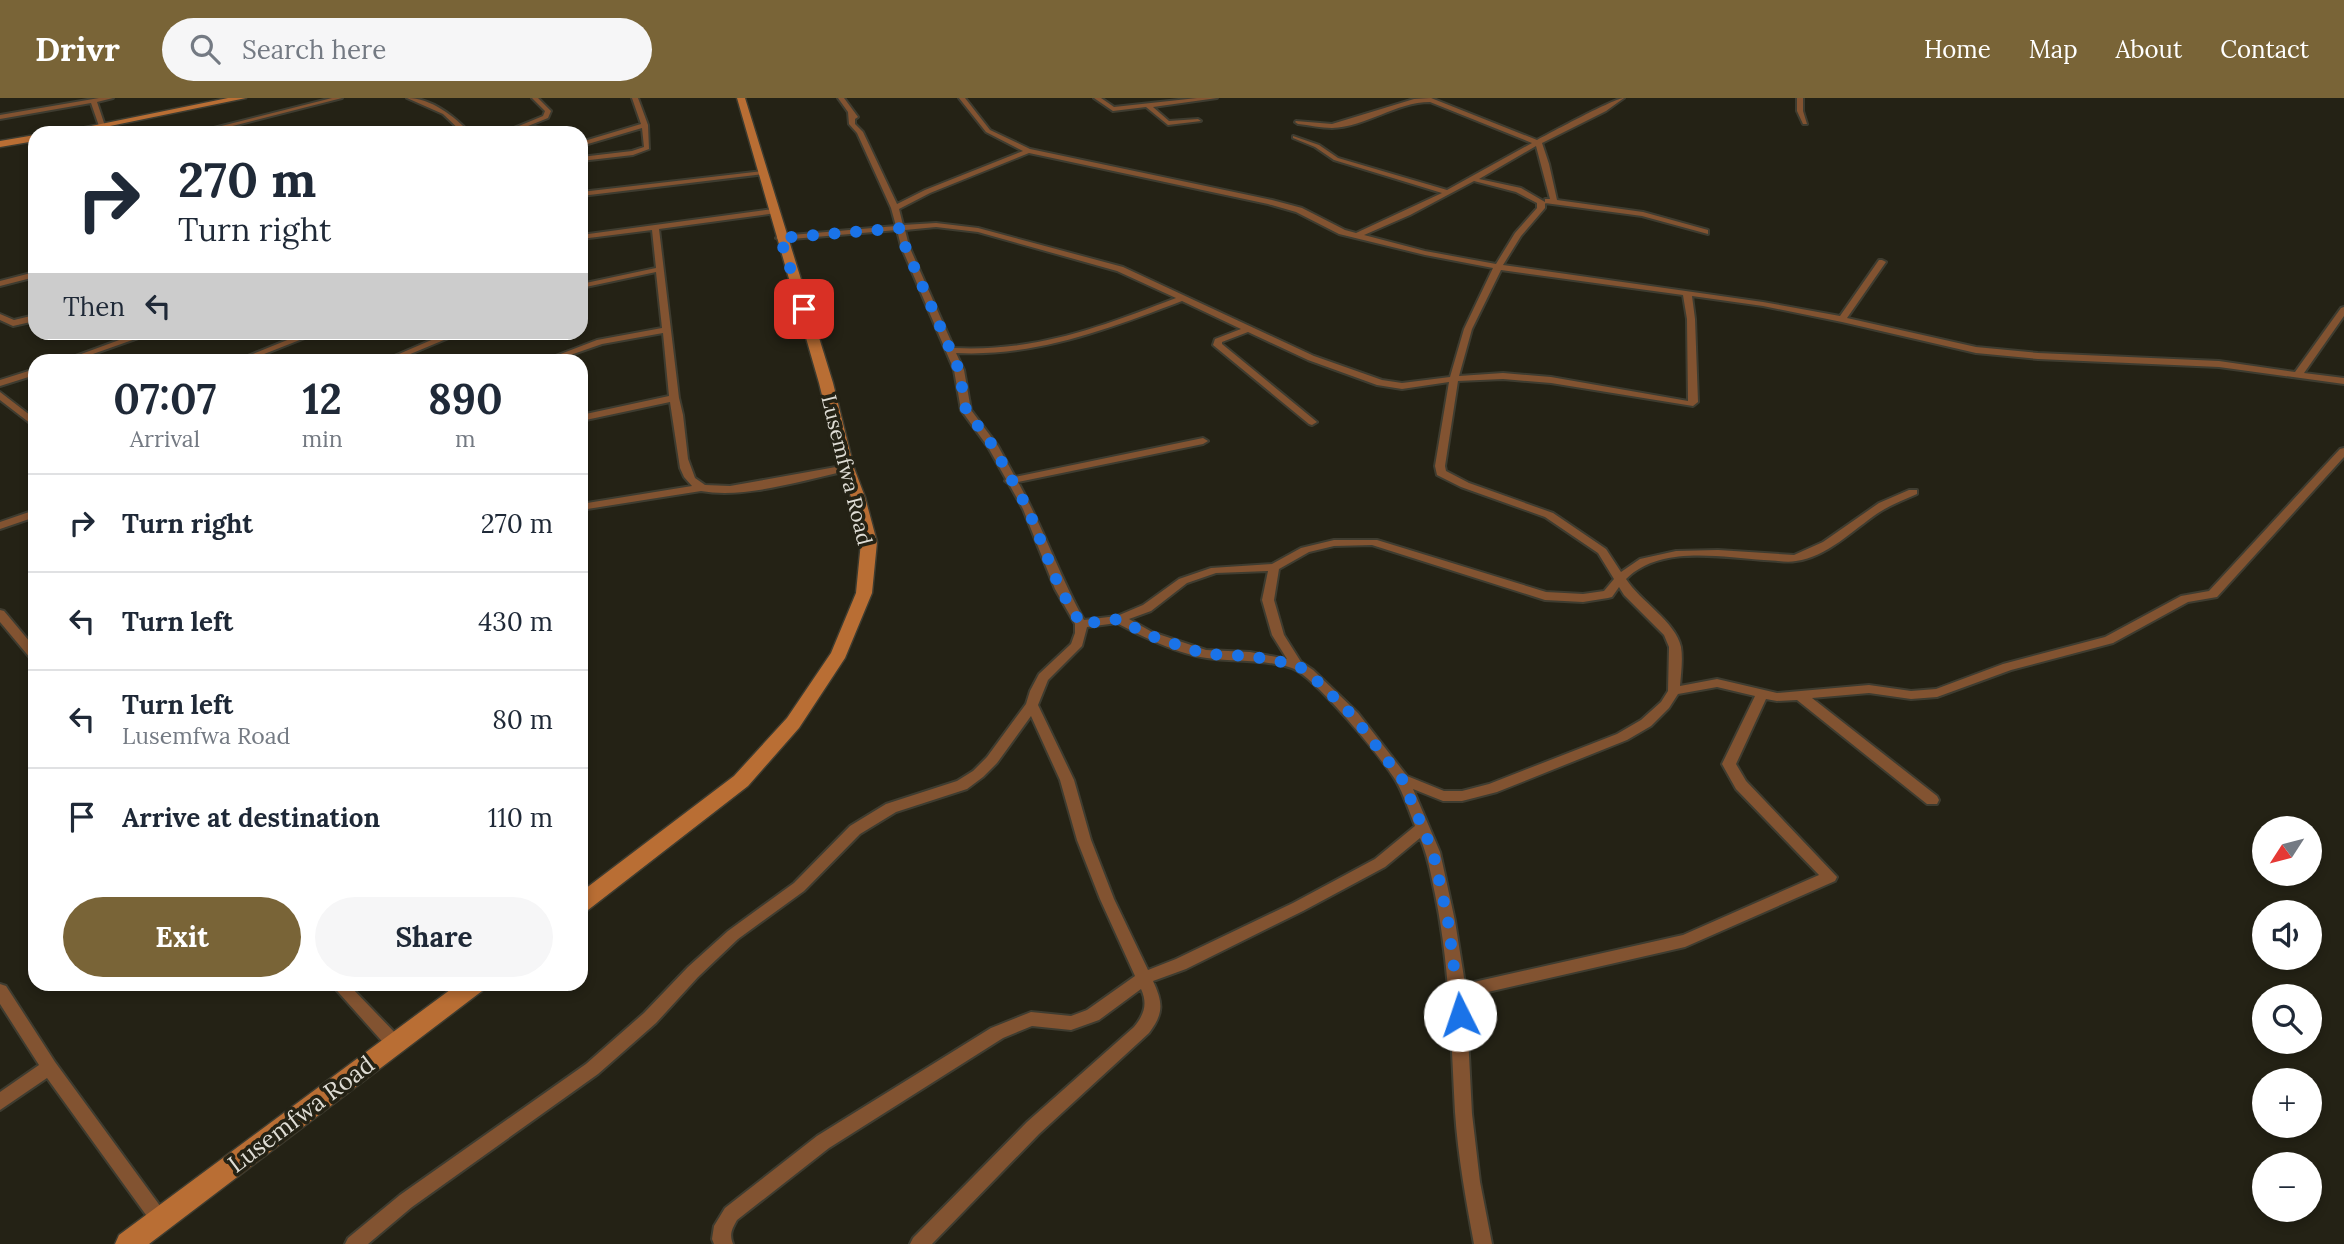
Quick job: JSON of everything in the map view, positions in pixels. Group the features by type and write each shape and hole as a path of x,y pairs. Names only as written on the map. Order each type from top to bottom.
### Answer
{"street":[{"path":"0,117 110,98"},
{"path":"93,101 102,126 242,98"},
{"path":"225,126 339,98"},
{"path":"410,98 445,113 459,126"},
{"path":"527,126 547,117 548,111 535,98"},
{"path":"588,158 643,151 647,148 645,125 635,98"},
{"name":"Lusemfwa Road","path":"588,899 741,781 793,723 839,654 864,593 869,542 858,497 847,468 826,383 780,238 741,98"},
{"path":"355,1244 406,1200 592,1069 650,1018 692,972 733,935 799,887 855,830 891,808 962,785 978,774 992,760 1032,705 1034,692 1050,669 1072,651 1081,638 1081,624 1060,589 1028,509 1010,481 993,446 966,410 959,370 905,246 895,208 860,132 852,124 851,113 841,98"},
{"path":"962,98 988,131 1028,151 1269,202 1298,210 1342,232 1424,253 1499,267 1842,319 1976,350 2038,356 2219,364 2344,381"},
{"path":"1097,98 1113,109 1185,99 1214,98"},
{"path":"1358,235 1476,180 1538,143 1604,111 1621,98"},
{"path":"1800,98 1800,111 1805,123"},
{"path":"1298,122 1332,126 1416,100 1431,100 1538,143 1543,152 1554,202"},
{"path":"1147,105 1168,123 1198,121"},
{"path":"588,142 645,125"},
{"path":"588,134 606,136"},
{"path":"1295,137 1317,146 1340,161 1447,192"},
{"path":"0,144 28,139"},
{"path":"895,208 945,182 1028,151"},
{"path":"588,193 763,173"},
{"path":"1476,180 1518,190 1538,199 1643,214 1705,232"},
{"path":"1402,779 1443,796 1462,796 1492,788 1622,737 1646,723 1665,705 1674,691 1675,647 1669,633 1628,592 1602,551 1549,515 1465,485 1441,473 1454,379 1468,329 1518,235 1541,208 1538,199"},
{"path":"588,236 773,211"},
{"path":"780,238 936,225 978,230 1120,270 1311,358 1380,383 1402,386 1503,376 1551,380 1690,404 1693,402 1691,319 1687,294"},
{"path":"655,226 674,398 679,412 685,469 691,481 700,488"},
{"path":"1842,319 1882,262"},
{"path":"588,284 661,268"},
{"path":"0,284 28,276"},
{"path":"950,351 986,354 1016,351 1106,327 1183,298"},
{"path":"2300,373 2344,310"},
{"path":"0,317 13,323 28,319"},
{"path":"1250,328 1218,341 1217,345 1312,422"},
{"path":"566,354 600,342 667,330"},
{"path":"86,354 127,340"},
{"path":"258,354 295,340"},
{"path":"404,354 439,340"},
{"path":"0,383 28,374"},
{"path":"0,395 28,418"},
{"path":"588,416 674,398"},
{"path":"1010,481 1203,441"},
{"path":"1674,691 1717,683 1777,697 1869,689 1911,695 1937,693 2007,667 2109,640 2185,599 2213,594 2344,451"},
{"path":"588,506 700,488 723,491 847,468"},
{"path":"1081,624 1119,619 1147,608 1183,581 1204,574 1239,567 1274,567 1305,550 1334,543 1373,542 1545,596 1583,598 1608,594 1620,578 1643,561 1669,555 1803,556 1842,537 1876,509 1913,492"},
{"path":"0,526 28,516"},
{"path":"1274,567 1268,600 1278,635 1297,665"},
{"path":"0,614 28,648"},
{"path":"1119,619 1148,635 1205,654 1250,656 1297,665 1309,673 1353,716 1402,779 1440,876 1458,992 1468,1155 1483,1244"},
{"path":"1458,992 1685,941 1830,877 1741,785 1729,764 1762,694"},
{"path":"1801,696 1931,800"},
{"path":"919,1244 1033,1128 1149,1023 1153,998 1107,899 1084,840 1067,780 1032,705"},
{"path":"724,1244 721,1239 723,1226 732,1214 823,1142 997,1033 1031,1019 1071,1023 1093,1015 1144,978 1181,964 1298,907 1380,863 1423,828"},
{"path":"0,991 50,1067 160,1220"},
{"path":"346,991 394,1043"},
{"name":"Lusemfwa Road","path":"128,1244 465,991"},
{"path":"0,1102 50,1067"}],"route":[{"path":"804,309 780,238 901,228 905,246 959,370 966,410 993,446 1010,481 1028,509 1060,589 1081,624 1119,619 1148,635 1205,654 1250,656 1297,665 1309,673 1353,716 1402,779 1433,852 1440,876 1460,1015"}]}
